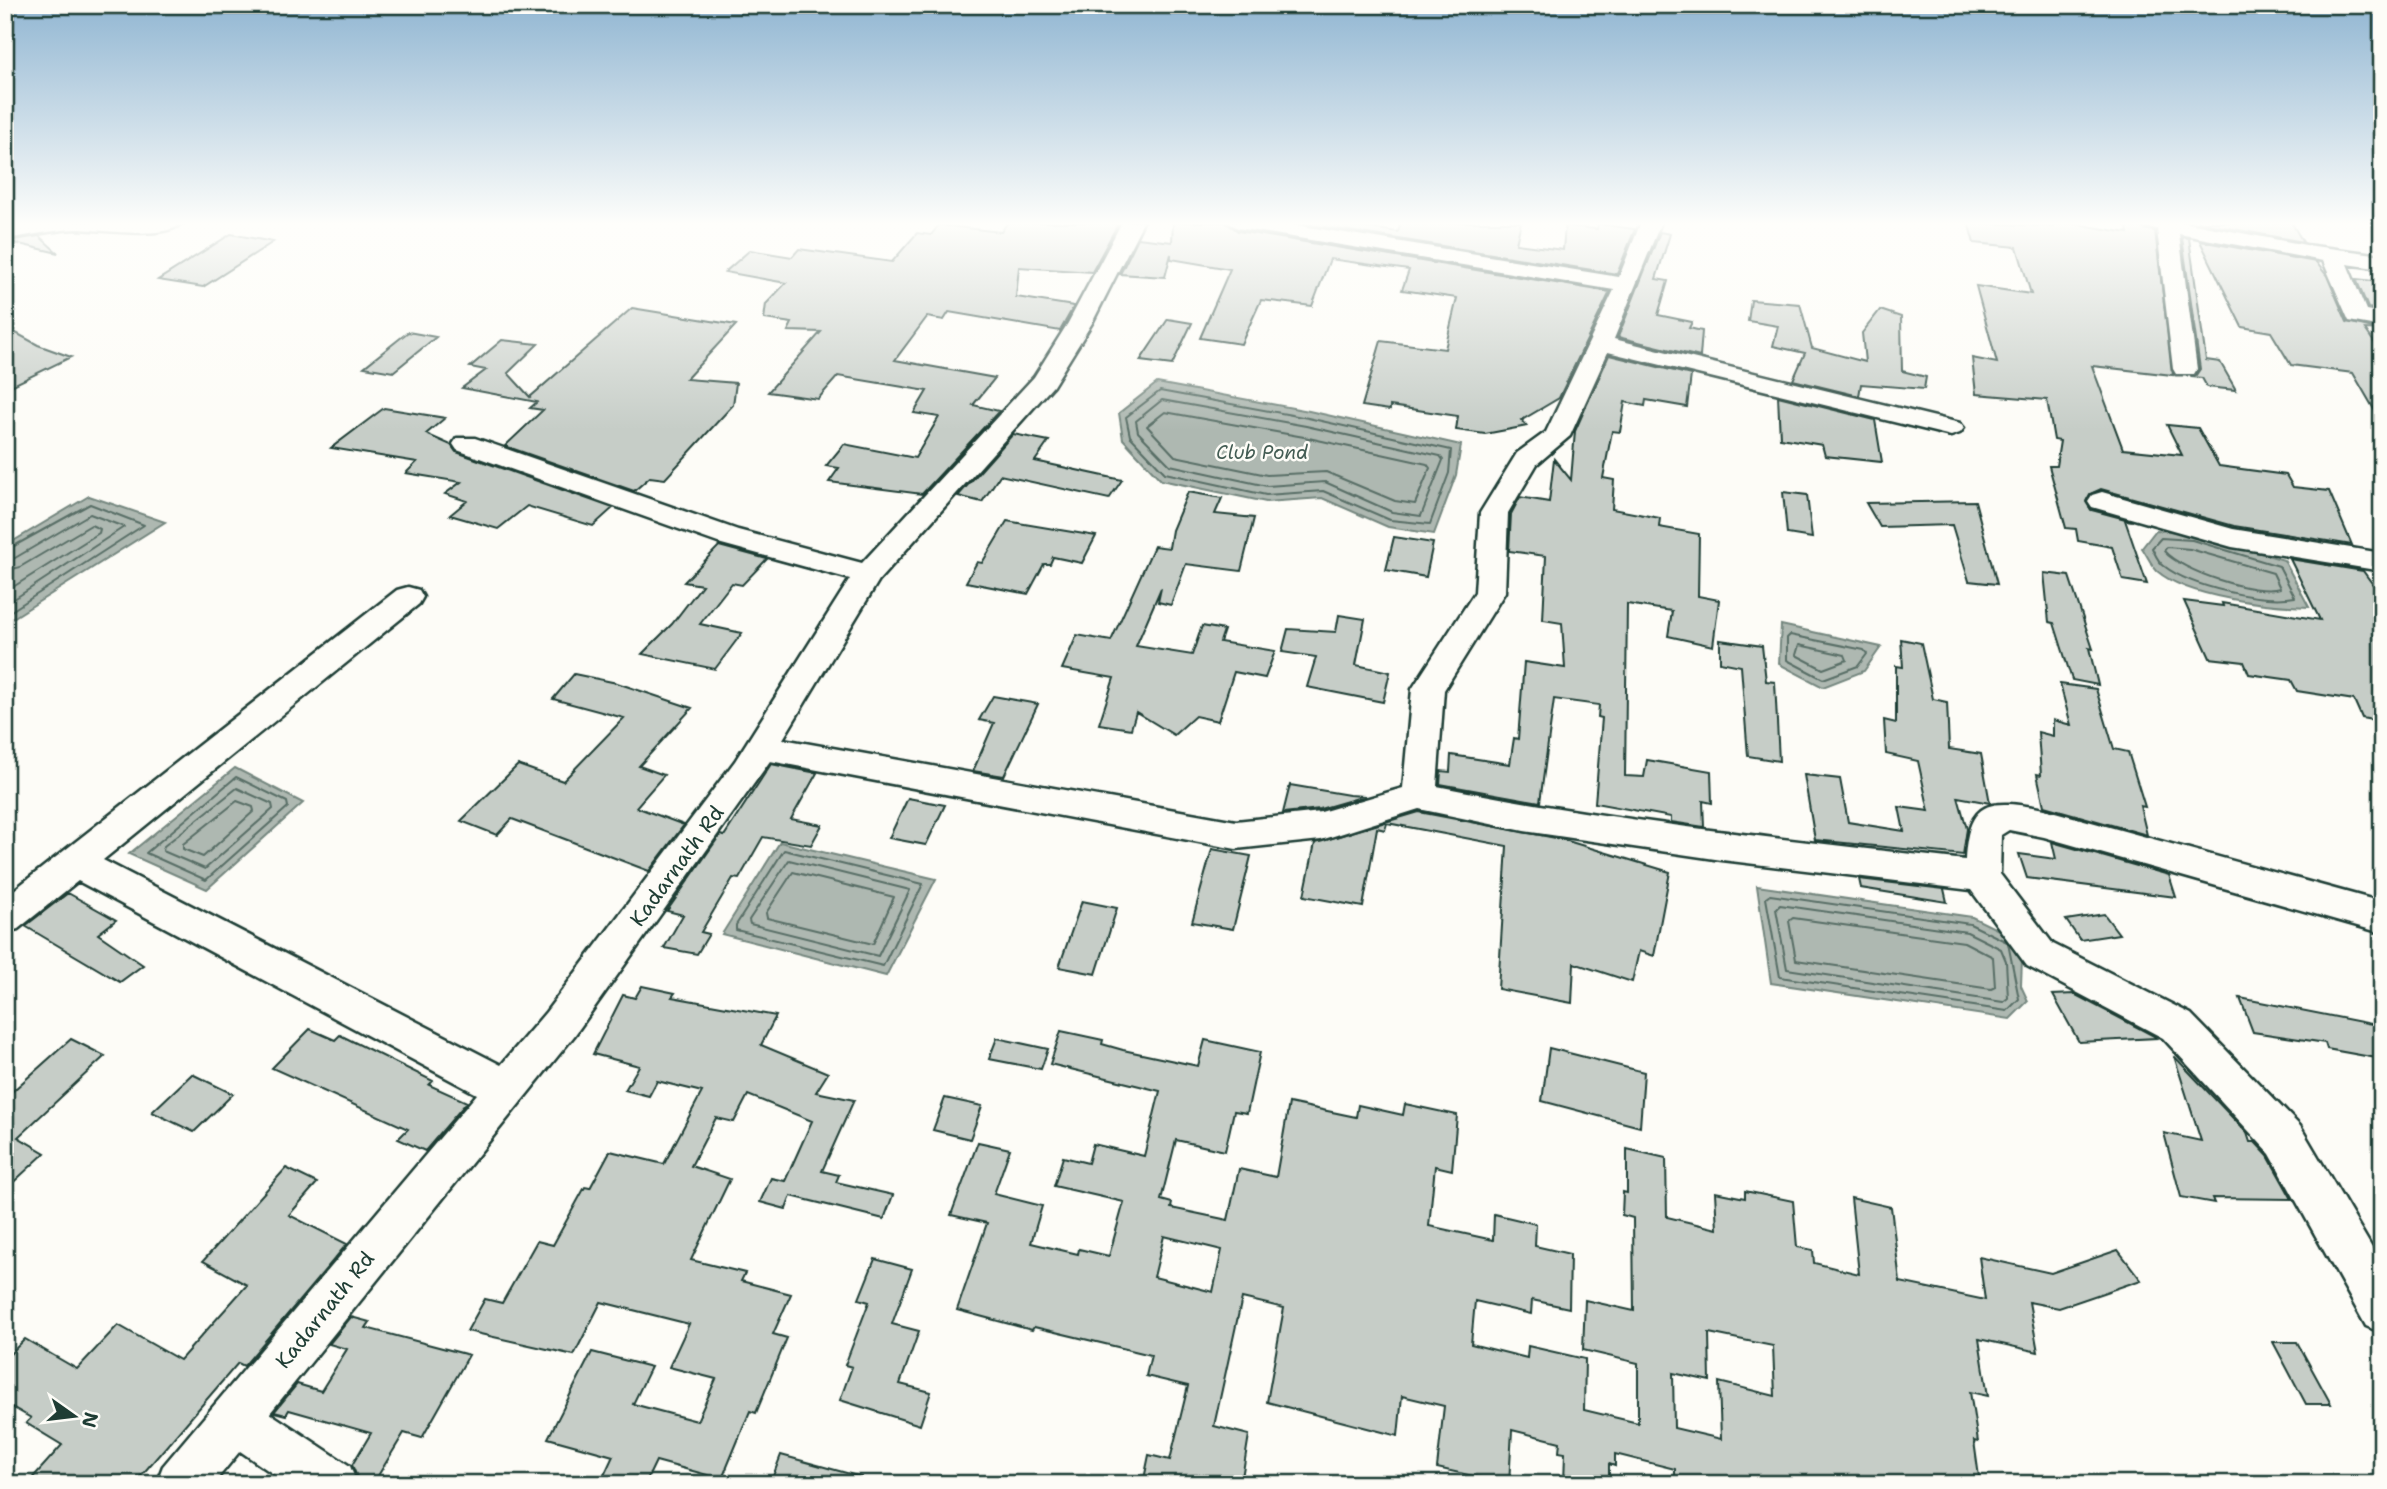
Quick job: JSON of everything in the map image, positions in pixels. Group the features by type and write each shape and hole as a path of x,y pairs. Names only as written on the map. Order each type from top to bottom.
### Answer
{"street":[{"name":"Kadarnath Rd","path":"181,1484 560,1024 761,747 868,574 1044,382 1096,291"},
{"path":"1419,796 1427,688 1490,592 1494,513 1526,459 1557,436 1598,342 1624,291"},
{"path":"2171,291 2185,369"},
{"path":"2347,291 2357,316 2382,320"},
{"path":"1598,342 1951,428"},
{"path":"466,444 728,537 868,574"},
{"path":"2102,501 2232,538 2352,555 2382,562"},
{"path":"5,918 408,597"},
{"path":"761,747 1236,835 1321,826 1419,796 1524,817 1722,846 1982,877"},
{"path":"2382,918 2044,823 2004,815 1984,830 1982,877 2040,954 2177,1026 2285,1140 2382,1310"},
{"path":"75,862 507,1089"},
{"path":"235,1419 332,1484"}],"water":[{"name":"Club Pond","path":"1157,383 1309,411 1461,445 1456,475 1434,534 1388,527 1322,498 1266,502 1161,480 1123,439 1119,413"},
{"path":"89,496 165,522 5,623 5,546"},
{"path":"2156,530 2192,533 2284,560 2309,607 2230,599 2188,588 2171,580 2157,571 2142,548"},
{"path":"1781,625 1881,647 1864,671 1823,687 1779,664"},
{"path":"235,768 303,803 207,889 129,854"},
{"path":"780,842 936,879 886,976 722,934"},
{"path":"1757,886 1972,917 2013,937 2022,958 2021,986 2028,1001 2010,1019 1771,983"}],"building":[{"path":"778,291 1017,291 1016,297 1074,306 1060,331 949,312 944,320 927,317 895,360 995,378 973,405 999,411 922,494 829,482 839,468 826,466 844,444 915,458 939,417 914,413 927,391 838,376 818,399 768,392 821,332 788,331 792,323 764,319 766,304"},
{"path":"1220,291 1318,291 1312,306 1261,300 1241,344 1200,338"},
{"path":"1412,291 1610,292 1559,398 1522,420 1527,426 1485,434 1456,430 1458,416 1390,406 1390,410 1362,406 1381,341 1445,349 1457,298"},
{"path":"1636,291 1665,291 1658,315 1692,322 1689,328 1702,331 1700,357 1618,337"},
{"path":"1977,291 2031,294 2030,291 2163,291 2173,375 2092,366 2123,449 2182,455 2167,425 2198,428 2219,466 2286,475 2293,487 2329,491 2352,545 2234,526 2101,489 2090,494 2086,502 2091,510 2133,521 2125,520 2147,584 2123,580 2112,547 2078,541 2076,529 2066,528 2049,466 2056,466 2060,441 2054,440 2047,400 1976,394 1972,358 1997,363"},
{"path":"2189,291 2196,291 2206,360 2220,362 2236,390 2207,387 2202,378 2191,377 2200,369"},
{"path":"2225,291 2334,291 2347,322 2382,330 2365,329 2382,354 2382,423 2353,373 2291,365 2271,332 2242,327"},
{"path":"2361,291 2382,291 2382,310 2368,308"},
{"path":"1751,300 1800,304 1812,348 1865,362 1862,333 1880,310 1901,317 1902,371 1926,377 1924,389 1861,384 1859,396 1793,380 1805,353 1773,346 1778,326 1748,321"},
{"path":"632,308 736,325 686,379 736,383 733,405 665,479 650,477 634,491 505,446 543,410 530,408 537,402 462,388 486,370 470,367 502,340 538,344 508,373 530,397"},
{"path":"1168,319 1192,323 1172,365 1140,361"},
{"path":"5,327 38,345 71,357 5,389"},
{"path":"408,332 436,337 393,372 364,367"},
{"path":"1609,355 1691,375 1687,407 1646,400 1645,406 1625,402 1620,432 1612,431 1603,478 1614,480 1612,509 1660,518 1659,527 1699,534 1698,596 1719,600 1713,646 1668,636 1672,611 1627,604 1625,776 1644,777 1647,760 1711,771 1712,803 1703,801 1704,827 1671,822 1671,817 1595,803 1602,718 1598,717 1599,705 1554,699 1540,802 1440,784 1441,771 1450,772 1451,755 1510,764 1514,738 1518,739 1524,662 1565,668 1562,623 1543,620 1546,556 1509,551 1511,514 1520,497 1549,502 1554,459 1571,480 1575,431"},
{"path":"1778,396 1875,420 1882,462 1825,456 1822,445 1780,438"},
{"path":"384,408 445,418 426,434 451,445 456,452 613,508 593,526 527,506 498,529 450,515 467,501 445,494 461,482 406,473 417,462 331,448"},
{"path":"1013,434 1049,441 1035,461 1122,480 1109,499 1000,475 982,502 958,496"},
{"path":"1188,492 1222,498 1215,514 1254,518 1241,571 1186,564 1171,605 1158,602 1161,588 1136,646 1192,655 1202,626 1224,630 1220,642 1275,651 1265,678 1234,672 1218,721 1195,716 1174,735 1136,712 1131,729 1099,724 1114,678 1062,669 1077,635 1111,641 1154,546 1169,548 1172,530"},
{"path":"1783,492 1807,495 1812,538 1787,534"},
{"path":"1975,501 1997,584 1969,581 1952,525 1880,527 1866,503"},
{"path":"1007,521 1096,536 1082,563 1053,557 1050,564 1044,564 1028,594 966,582 977,562 982,563"},
{"path":"1394,537 1433,543 1426,577 1386,570"},
{"path":"719,546 767,559 742,585 732,583 700,624 742,633 715,669 642,654 672,624 702,585 684,582"},
{"path":"2290,559 2363,571 2382,597 2382,722 2362,718 2354,700 2297,691 2291,680 2249,674 2244,662 2210,658 2184,601 2223,606 2222,603 2320,620"},
{"path":"2044,573 2069,576 2093,649 2089,648 2098,685 2072,680 2054,623 2049,622"},
{"path":"1339,615 1365,619 1356,665 1390,672 1383,702 1307,687 1316,657 1282,652 1288,629 1336,632"},
{"path":"1901,639 1921,643 1933,699 1947,702 1949,749 1981,754 1990,803 1958,797 1967,829 1963,855 1815,840 1804,775 1840,779 1848,822 1904,831 1899,807 1929,811 1918,761 1886,754 1884,720 1896,723 1896,666 1903,667"},
{"path":"1720,640 1762,646 1766,681 1775,682 1779,761 1748,756 1741,666 1720,662"},
{"path":"574,674 617,683 692,708 639,766 664,775 636,807 684,825 649,871 512,819 497,835 461,821 518,765 563,781 624,718 553,699"},
{"path":"2060,684 2096,689 2114,749 2128,752 2145,807 2140,806 2147,835 2044,806 2037,774 2041,775 2038,732 2053,736 2053,720 2071,725"},
{"path":"993,696 1038,704 1004,776 973,771 994,723 979,720"},
{"path":"771,764 817,773 791,819 822,825 811,845 763,837 739,879 733,878 701,932 709,934 697,954 664,948 683,915 667,911 720,835 724,836"},
{"path":"1290,785 1365,796 1320,809 1283,813"},
{"path":"908,798 945,805 926,845 889,838"},
{"path":"1419,812 1561,839 1670,872 1654,956 1639,951 1632,982 1574,963 1572,1003 1498,989 1507,846 1387,823 1385,830 1377,828 1363,907 1304,896 1315,843"},
{"path":"2052,842 2169,875 2176,897 2027,878 2019,854 2056,859"},
{"path":"1212,849 1251,856 1233,929 1192,922"},
{"path":"1859,879 1944,889 1947,902 1861,888"},
{"path":"68,893 116,920 98,934 143,965 120,982 25,926"},
{"path":"1082,901 1117,908 1096,974 1059,967"},
{"path":"2104,914 2119,934 2080,940 2066,920"},
{"path":"642,986 675,993 672,997 776,1016 761,1045 828,1073 816,1092 854,1100 822,1171 839,1175 836,1182 893,1195 884,1219 791,1196 786,1209 760,1202 771,1178 785,1181 812,1121 748,1095 734,1122 716,1118 691,1166 730,1179 691,1260 745,1273 741,1281 791,1294 773,1334 787,1338 756,1413 750,1411 722,1479 656,1461 645,1484 600,1484 613,1456 548,1438 592,1352 651,1367 633,1404 697,1421 716,1379 669,1367 689,1324 601,1302 574,1355 467,1331 485,1299 502,1303 537,1241 553,1245 585,1187 590,1188 610,1151 664,1164 702,1092 657,1081 649,1096 625,1090 639,1066 593,1054 623,995 635,998"},
{"path":"2074,994 2156,1038 2079,1042 2053,995"},
{"path":"2240,998 2382,1026 2382,1059 2327,1049 2325,1043 2253,1032"},
{"path":"310,1029 335,1040 340,1035 433,1081 429,1085 467,1102 425,1151 398,1139 408,1129 272,1068"},
{"path":"1061,1031 1103,1040 1102,1044 1123,1050 1198,1066 1205,1040 1260,1052 1247,1113 1234,1111 1225,1151 1176,1140 1161,1200 1172,1203 1171,1208 1228,1220 1239,1169 1276,1177 1289,1103 1356,1117 1358,1105 1403,1115 1405,1104 1457,1115 1452,1170 1435,1166 1429,1226 1493,1240 1494,1214 1536,1224 1535,1246 1570,1254 1569,1308 1532,1300 1531,1314 1475,1301 1471,1344 1527,1358 1528,1346 1585,1359 1584,1410 1638,1423 1638,1363 1583,1350 1585,1300 1634,1311 1633,1218 1622,1215 1623,1192 1627,1193 1627,1149 1666,1158 1667,1217 1717,1229 1715,1192 1745,1198 1745,1191 1793,1201 1797,1247 1813,1250 1814,1263 1859,1274 1851,1198 1891,1207 1900,1282 1985,1300 1979,1257 2051,1273 2118,1250 2141,1280 2059,1308 2029,1302 2038,1352 1979,1339 1988,1396 1970,1392 1978,1442 1974,1441 1980,1484 1675,1484 1675,1469 1615,1454 1615,1466 1609,1464 1609,1484 1564,1484 1565,1453 1559,1452 1560,1442 1512,1430 1509,1484 1437,1468 1444,1406 1402,1396 1398,1436 1267,1402 1284,1308 1242,1298 1214,1426 1249,1435 1241,1484 1143,1484 1149,1455 1170,1460 1188,1386 1146,1376 1151,1355 1034,1327 1032,1330 957,1310 987,1223 951,1215 978,1142 1010,1149 994,1194 1042,1206 1031,1243 1078,1254 1079,1249 1109,1256 1124,1202 1054,1186 1063,1157 1088,1163 1093,1144 1144,1156 1160,1091 1050,1064","holes":["1164,1236 1222,1250 1213,1292 1154,1277","1709,1333 1773,1346 1775,1396 1719,1382 1721,1439 1674,1428 1673,1373 1710,1381"]},
{"path":"997,1038 1048,1049 1041,1069 989,1059"},
{"path":"71,1039 105,1056 18,1137 45,1153 5,1190 5,1098"},
{"path":"1549,1048 1644,1072 1640,1127 1542,1101"},
{"path":"2174,1056 2247,1133 2250,1142 2255,1142 2268,1156 2292,1199 2212,1198 2214,1203 2181,1197 2164,1133 2201,1141"},
{"path":"192,1074 233,1094 194,1132 152,1112"},
{"path":"945,1098 982,1106 970,1139 933,1130"},
{"path":"286,1168 317,1183 289,1215 347,1244 244,1366 238,1363 134,1484 27,1484 62,1445 26,1423 31,1418 5,1403 5,1359 25,1339 77,1369 118,1325 180,1360 247,1285 203,1261"},
{"path":"875,1259 912,1269 892,1324 919,1331 900,1384 931,1392 920,1425 840,1400 852,1367 845,1365 869,1302 859,1299"},
{"path":"351,1317 370,1322 366,1328 469,1355 422,1438 404,1433 373,1484 359,1482 352,1465 371,1433 289,1410 286,1415 274,1412 297,1384 321,1391 347,1349 329,1344"},
{"path":"2273,1342 2297,1342 2331,1404 2306,1404"},
{"path":"781,1455 861,1477 860,1484 770,1484"}]}
